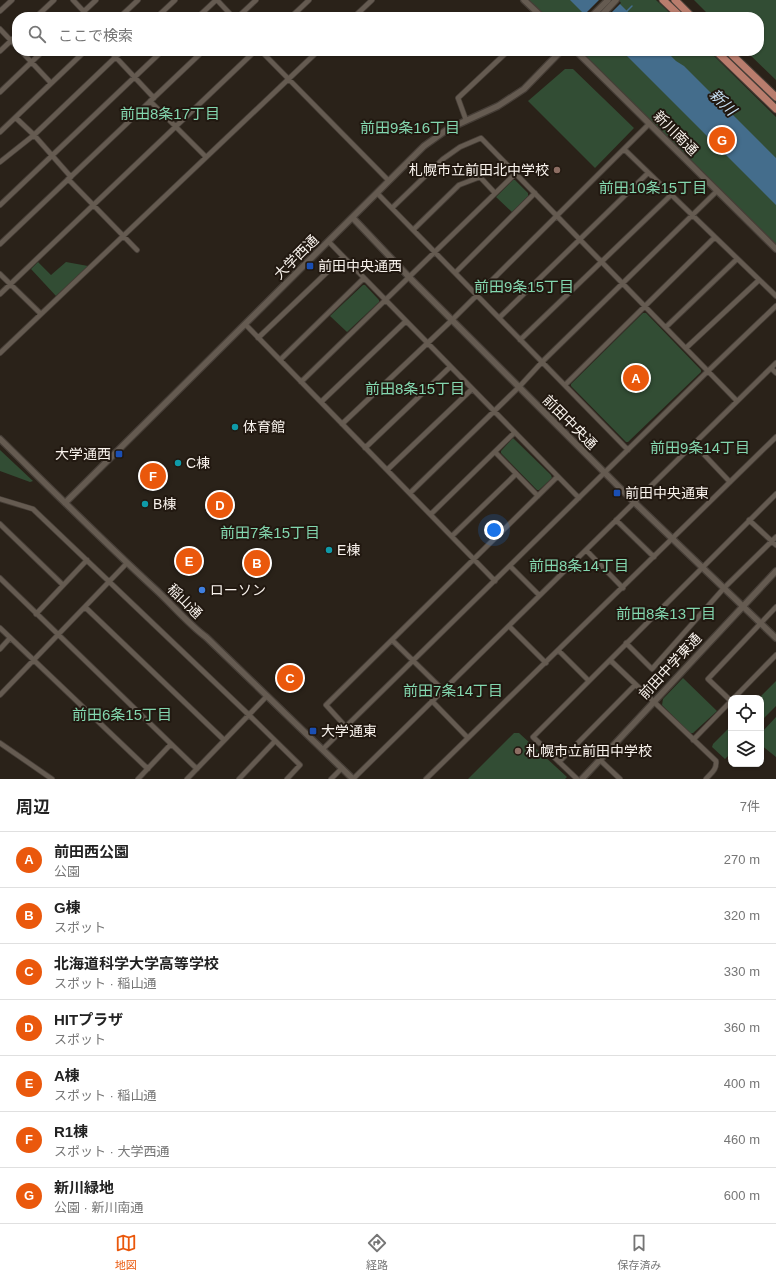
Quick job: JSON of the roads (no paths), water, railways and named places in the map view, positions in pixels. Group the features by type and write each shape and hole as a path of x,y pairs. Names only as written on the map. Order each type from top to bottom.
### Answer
{"main road":[{"path":"663,0 676,12"},
{"path":"675,0 687,12"},
{"path":"721,56 776,109"},
{"path":"733,56 776,97"}],"street":[{"path":"0,11 12,0"},
{"path":"41,12 54,0"},
{"path":"73,0 84,12 96,0"},
{"path":"125,12 138,0"},
{"path":"162,12 175,0"},
{"path":"203,12 216,0 228,12"},
{"path":"243,12 256,0"},
{"path":"296,12 309,0"},
{"path":"359,12 371,0"},
{"path":"524,0 537,12"},
{"path":"596,12 608,0"},
{"path":"605,12 616,0"},
{"path":"0,29 11,41 0,51"},
{"path":"26,56 51,83"},
{"path":"0,92 38,56"},
{"path":"0,132 80,56"},
{"path":"0,205 157,56"},
{"path":"0,244 198,56"},
{"path":"0,294 251,56"},
{"path":"266,56 389,181"},
{"path":"0,353 313,56"},
{"path":"466,120 458,98 503,56"},
{"name":"大学西通","path":"65,503 424,146 448,129 498,106 524,89 555,56"},
{"name":"新川南通","path":"581,56 776,249"},
{"path":"0,162 34,134 115,57 176,126 206,157"},
{"path":"16,118 34,134 69,178 137,250"},
{"path":"342,424 452,320 625,150 649,124"},
{"path":"392,208 443,159 460,147 481,138 737,401"},
{"path":"625,150 714,238 776,296"},
{"path":"498,318 648,172"},
{"path":"301,382 515,174"},
{"path":"413,230 459,185 480,176 495,193"},
{"path":"410,493 717,191"},
{"path":"377,193 628,450"},
{"path":"455,273 534,193"},
{"path":"520,340 671,195"},
{"name":"前田中央通","path":"353,218 409,277 605,474 776,638"},
{"path":"565,385 714,238"},
{"path":"329,242 579,498"},
{"path":"258,338 343,257"},
{"path":"666,327 737,259"},
{"path":"0,274 41,314"},
{"path":"280,360 364,278"},
{"path":"686,348 759,280"},
{"path":"322,749 776,306"},
{"path":"321,402 406,321"},
{"path":"245,324 495,581"},
{"path":"353,779 776,363"},
{"path":"365,448 450,367"},
{"path":"771,368 776,373"},
{"path":"388,470 472,389"},
{"path":"431,514 514,432"},
{"path":"426,779 654,558 776,437"},
{"name":"稲山通","path":"0,439 127,563 353,779"},
{"path":"694,444 730,482"},
{"path":"495,452 538,496"},
{"path":"452,536 516,474"},
{"path":"346,726 326,705 557,477"},
{"path":"577,779 534,737 776,494"},
{"path":"0,499 33,509 249,715 300,765 287,779"},
{"path":"616,520 654,558"},
{"path":"749,520 776,544"},
{"path":"0,524 63,585"},
{"path":"626,643 652,669 724,588 776,537"},
{"path":"586,550 623,588"},
{"path":"36,614 87,560"},
{"path":"0,695 127,563"},
{"path":"510,566 539,596"},
{"name":"前田中学東通","path":"582,779 776,571"},
{"path":"0,578 197,769"},
{"path":"85,607 224,740"},
{"path":"728,698 708,679 776,607"},
{"path":"509,626 546,663"},
{"path":"0,628 148,769"},
{"path":"0,649 10,638"},
{"path":"392,640 443,690"},
{"path":"558,650 589,681"},
{"path":"737,695 776,655"},
{"path":"610,660 716,761 715,770 706,779"},
{"path":"559,762 636,685"},
{"path":"188,779 267,696"},
{"path":"432,701 468,738"},
{"path":"693,740 728,704"},
{"path":"239,779 275,741"},
{"path":"0,743 52,779"},
{"path":"138,779 172,744"},
{"path":"600,760 620,779"},
{"path":"331,779 342,768"}],"water":[{"path":"570,0 616,0 628,12 582,12"},
{"path":"627,56 671,56 684,66 776,158 776,205"}],"waterway":[{"path":"626,12 632,6"}],"place":[{"name":"新川緑地","path":"722,140"},
{"name":"札幌市立前田北中学校","path":"557,170"},
{"name":"前田中央通西","path":"310,266"},
{"name":"前田西公園","path":"636,378"},
{"name":"体育館","path":"235,427"},
{"name":"大学通西","path":"119,454"},
{"name":"C棟","path":"178,463"},
{"name":"R1棟","path":"153,476"},
{"name":"前田中央通東","path":"617,493"},
{"name":"B棟","path":"145,504"},
{"name":"HITプラザ","path":"220,505"},
{"name":"E棟","path":"329,550"},
{"name":"A棟","path":"189,561"},
{"name":"G棟","path":"257,563"},
{"name":"ローソン","path":"202,590"},
{"name":"北海道科学大学高等学校","path":"290,678"},
{"name":"大学通東","path":"313,731"},
{"name":"札幌市立前田中学校","path":"518,751"}],"district":[{"name":"前田8条17丁目","path":"170,113"},
{"name":"前田9条16丁目","path":"410,127"},
{"name":"前田10条15丁目","path":"653,187"},
{"name":"前田9条15丁目","path":"524,286"},
{"name":"前田8条15丁目","path":"415,388"},
{"name":"前田9条14丁目","path":"700,447"},
{"name":"前田7条15丁目","path":"270,532"},
{"name":"前田8条14丁目","path":"579,565"},
{"name":"前田8条13丁目","path":"666,613"},
{"name":"前田7条14丁目","path":"453,690"},
{"name":"前田6条15丁目","path":"122,714"}],"water label":[{"name":"新川","path":"723,102"}]}
